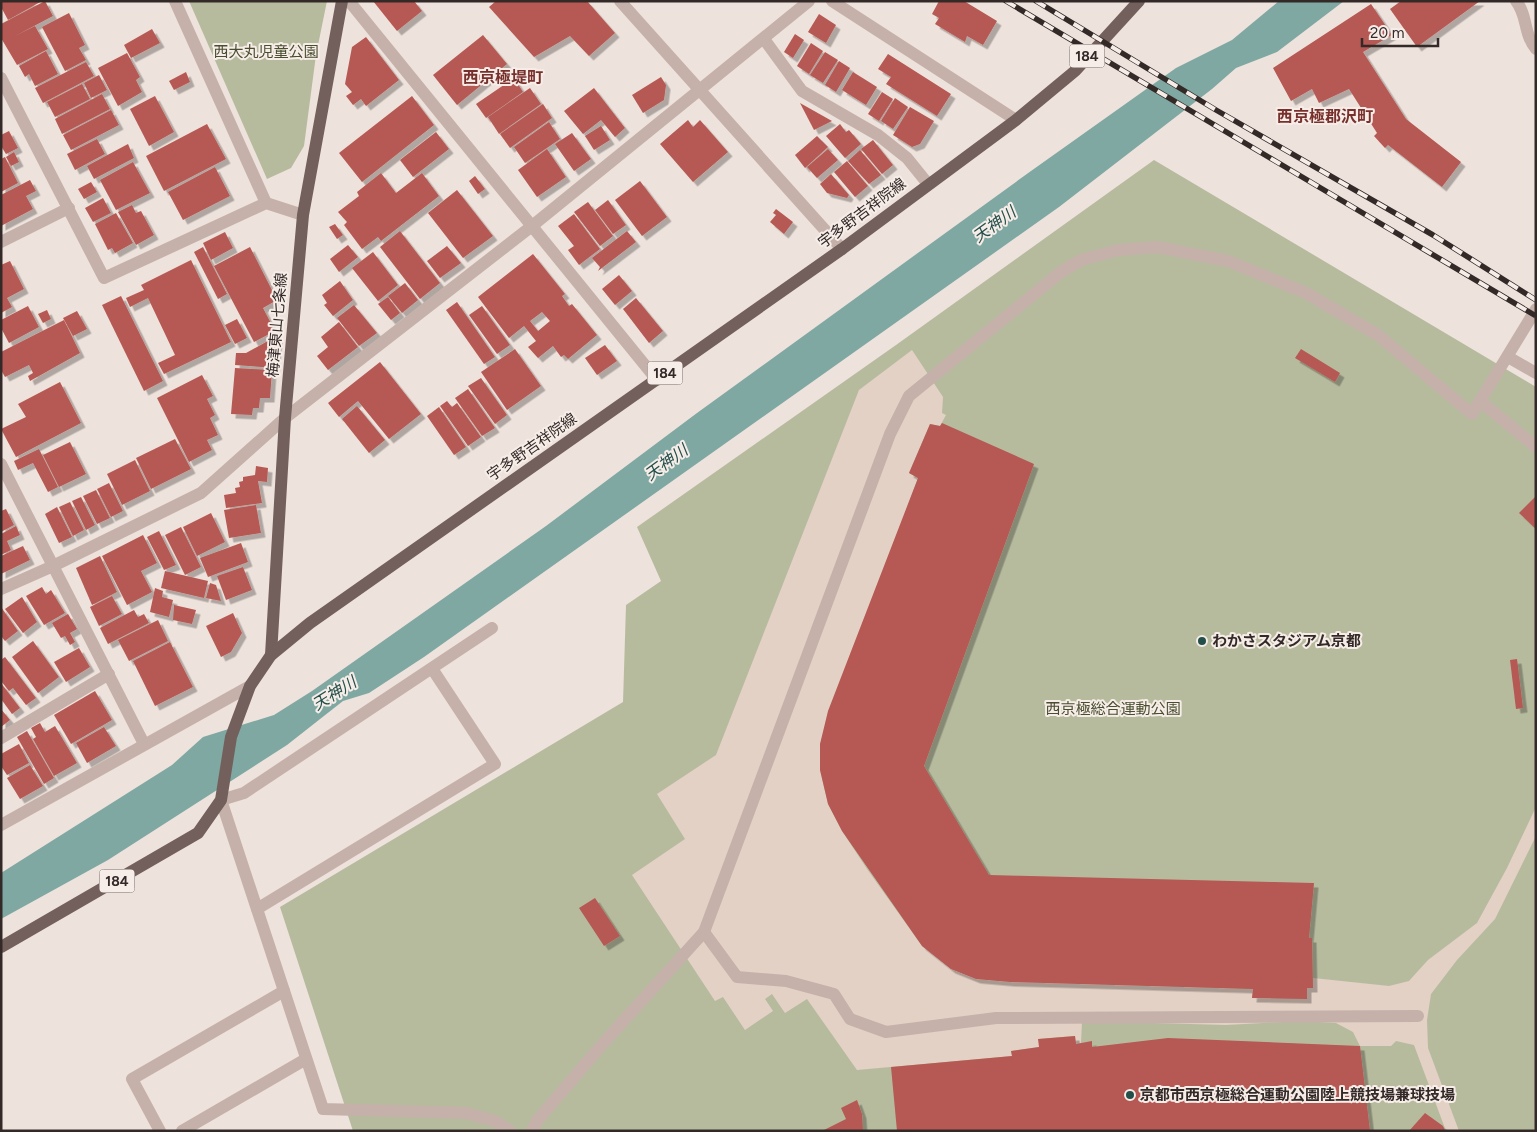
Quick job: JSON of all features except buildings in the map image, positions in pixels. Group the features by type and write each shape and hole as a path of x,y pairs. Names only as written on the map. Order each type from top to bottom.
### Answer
{"main road":[{"name":"梅津東山七条線","path":"271,656 285,418 302,214 342,1"},
{"name":"宇多野吉祥院線","path":"1,947 198,832 221,800 231,737 250,686 271,656 310,623 842,249 1016,120 1075,71 1139,1"}],"street":[{"path":"175,1 266,203"},
{"path":"350,1 657,380"},
{"path":"620,1 842,249"},
{"path":"1,589 53,566 202,493 285,418 532,226 809,1"},
{"path":"832,1 1016,120"},
{"path":"1516,1 1521,8 1527,39 1536,49"},
{"path":"764,39 802,92 878,135 907,158 928,184"},
{"path":"1,78 104,278 266,203 302,214"},
{"path":"1,242 69,208"},
{"path":"532,1131 537,1121 599,1048 704,932 890,434 909,396 1061,272 1081,260 1118,250 1157,247 1228,261 1306,293 1378,335 1472,414 1536,309"},
{"path":"1508,357 1536,373"},
{"path":"1480,401 1536,447"},
{"path":"1,464 144,744"},
{"path":"492,628 433,670 244,793 221,800 323,1109 466,1113 495,1121 510,1131"},
{"path":"257,909 495,764 433,670"},
{"path":"1,738 108,674"},
{"path":"1,825 250,686"},
{"path":"704,932 737,977 786,981 834,994 850,1019 886,1032 996,1018 1418,1016"},
{"path":"160,1131 132,1078 284,991"},
{"path":"182,1131 306,1059"}],"green space":[{"name":"西大丸児童公園","path":"189,1 327,1 316,55 304,146 291,168 267,179"},
{"name":"西京極総合運動公園","path":"1154,160 1536,387 1536,1131 353,1131 280,907 623,702 626,605 661,581 637,527 896,345"}],"shaded area":[{"path":"912,350 943,397 942,413 946,415 940,426 930,424 909,473 918,478 820,744 820,770 828,804 842,831 867,869 922,946 951,969 989,980 1253,989 1252,998 1307,999 1307,988 1313,988 1313,978 1389,986 1409,981 1428,960 1477,923 1507,868 1536,807 1536,836 1495,919 1457,960 1431,994 1427,1020 1428,1048 1459,1131 1446,1131 1414,1045 1396,1041 1391,1046 1360,1046 1353,1032 1336,1023 1301,1021 1226,1025 1082,1021 1081,1043 1076,1044 1075,1036 1039,1039 1039,1047 1011,1051 1012,1056 857,1070 807,999 785,1013 772,994 765,999 773,1011 745,1030 723,997 715,1001 632,875 685,839 657,794 716,755 859,390"}],"water":[{"name":"天神川","path":"1279,1 1344,1 1277,52 1236,68 1212,89 1059,207 424,657 369,693 343,701 287,745 108,860 1,919 1,873 172,765 203,737 274,715 312,691 546,526 697,413 1031,171 1176,68 1232,40"}],"railway":[{"path":"1006,1 1536,316"},
{"path":"1036,1 1216,110 1433,235 1536,300"}],"place":[{"name":"わかさスタジアム京都","path":"1202,641"},
{"name":"京都市西京極総合運動公園陸上競技場兼球技場","path":"1130,1095"}],"district":[{"name":"西京極堤町","path":"503,77"},
{"name":"西京極郡沢町","path":"1325,116"}]}
